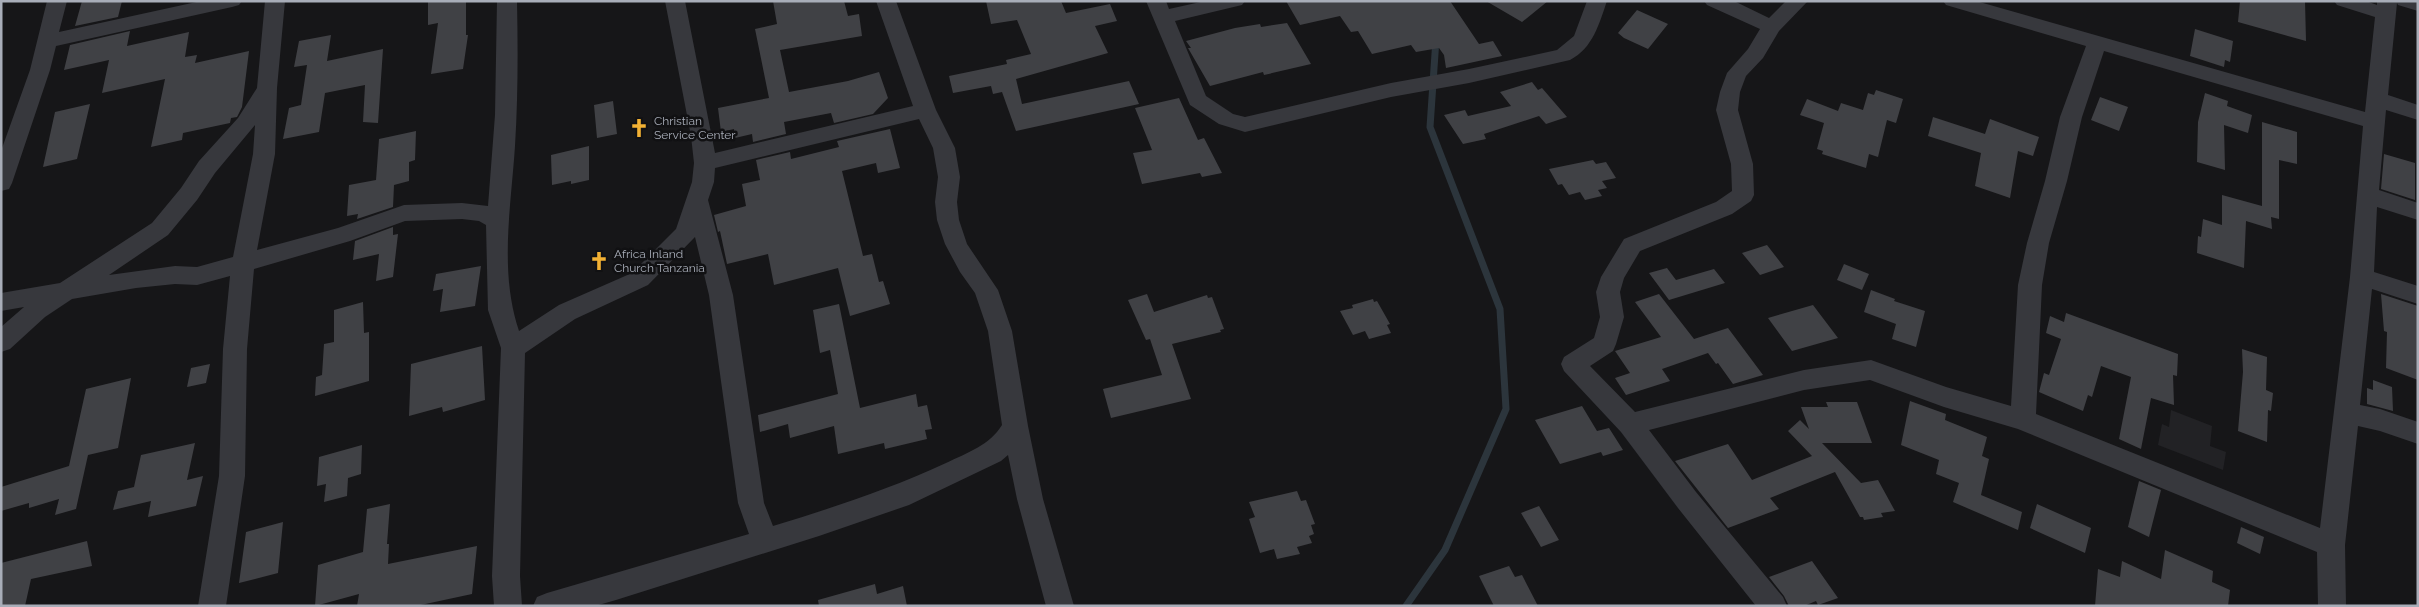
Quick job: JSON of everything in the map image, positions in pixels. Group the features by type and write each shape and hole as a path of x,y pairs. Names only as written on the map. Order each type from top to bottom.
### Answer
{"street":[{"path":"1,183 40,70 57,1"},
{"path":"47,41 232,1"},
{"path":"212,606 232,476 235,358 243,263 264,154 267,88 270,72 275,1"},
{"path":"507,1 507,81 502,184 496,254 500,310 513,348 506,576 508,606"},
{"path":"513,348 567,312 640,279 686,233 703,182 705,163 702,136 675,1"},
{"path":"886,1 924,110 944,148 948,162 949,177 946,202 948,220 956,244 968,266 986,290 1000,331 1015,426 1030,499 1060,606"},
{"path":"1235,1 1160,9 1197,100 1226,119 1245,125 1391,90 1469,76 1563,55 1572,51 1586,33 1597,1"},
{"path":"1714,1 1771,28"},
{"path":"1773,606 1687,500 1630,424 1573,364 1604,344 1612,317 1608,292 1613,277 1632,245 1724,208 1743,195 1742,164 1727,110 1730,92 1737,73 1756,53 1771,28 1798,1"},
{"path":"1953,1 2097,43 2376,110 2418,113"},
{"path":"2344,1 2418,5"},
{"path":"2332,606 2331,545 2362,277 2367,195 2376,110 2392,5"},
{"path":"2023,420 2030,285 2038,243 2056,181 2071,117 2097,43"},
{"path":"1,342 37,310 160,229 189,194 207,167 245,123 267,88"},
{"path":"705,163 924,110"},
{"path":"2367,195 2418,212"},
{"path":"697,197 721,294 739,408 751,502 765,541"},
{"path":"1,302 136,279 175,275 197,276 342,234 404,213 462,211 482,213 493,218 497,229"},
{"path":"2362,277 2418,295"},
{"path":"1630,424 1804,380 1871,370 1944,397 2023,420 2331,545"},
{"path":"2346,413 2380,420 2418,433"},
{"path":"547,606 616,587 765,541 909,492 992,453 1006,441 1015,426"}],"shaded area":[{"path":"2171,410 2212,426 2210,446 2226,452 2223,470 2158,445 2162,424 2169,427"}],"building":[{"path":"82,1 122,1 118,17 75,26"},
{"path":"428,1 466,1 466,35 468,35 463,69 431,74 438,23 428,25"},
{"path":"773,1 844,1 848,16 859,14 862,36 780,50 789,92 848,81 879,72 888,98 873,114 834,123 831,113 784,122 786,134 753,142 752,134 735,138 734,129 721,132 718,108 769,98 755,29 777,24"},
{"path":"986,1 1061,1 1066,13 1110,4 1117,21 1095,26 1108,53 1016,79 1022,104 1129,81 1139,104 1016,131 1002,92 993,94 991,86 953,93 949,76 1007,64 1006,60 1031,54 1017,20 991,24"},
{"path":"1286,1 1450,1 1479,44 1493,41 1502,56 1446,68 1444,55 1439,48 1416,52 1411,45 1372,54 1358,31 1351,32 1340,16 1300,25"},
{"path":"1486,1 1548,1 1522,22"},
{"path":"2240,1 2305,1 2306,41 2238,22"},
{"path":"1637,10 1668,24 1648,49 1624,38 1618,33"},
{"path":"1287,23 1311,64 1264,75 1263,72 1210,86 1188,48 1191,48 1186,41 1235,28 1260,24 1261,27"},
{"path":"2195,29 2233,41 2230,62 2225,60 2224,67 2190,56"},
{"path":"130,31 127,46 189,32 185,57 197,55 195,63 249,51 242,107 237,117 231,118 230,123 183,133 182,140 151,147 165,79 102,93 109,60 64,70 70,45"},
{"path":"331,35 327,61 383,49 378,123 363,122 365,85 325,93 319,132 283,139 289,108 301,105 307,65 294,67 299,41"},
{"path":"1532,82 1538,90 1542,88 1567,117 1546,124 1539,116 1484,134 1486,139 1463,144 1444,115 1465,110 1468,116 1511,106 1500,92"},
{"path":"1876,90 1903,99 1896,123 1887,120 1878,157 1869,154 1866,168 1822,154 1823,151 1817,149 1824,123 1800,115 1807,99 1838,111 1841,103 1863,110 1868,93 1874,95"},
{"path":"2205,93 2228,101 2227,106 2252,115 2248,133 2224,125 2225,170 2197,162 2198,122"},
{"path":"2100,97 2128,107 2119,131 2091,120"},
{"path":"1179,98 1198,140 1204,138 1222,173 1202,177 1200,173 1142,184 1133,153 1152,150 1135,108"},
{"path":"613,101 617,134 597,138 594,105"},
{"path":"90,104 77,159 43,167 55,112"},
{"path":"1933,117 1985,134 1990,119 2039,137 2033,156 2018,151 2010,198 1975,186 1981,153 1928,136"},
{"path":"2262,122 2297,132 2297,164 2279,160 2279,219 2271,217 2272,229 2246,221 2244,268 2197,253 2198,236 2201,237 2203,219 2222,225 2222,195 2262,206"},
{"path":"890,129 900,168 878,173 876,163 842,171 863,256 872,254 879,282 883,281 890,304 850,316 838,268 774,285 768,254 727,264 720,231 718,232 714,215 746,206 742,184 760,180 756,160 790,152 791,159 839,147 837,141"},
{"path":"416,131 415,160 409,162 409,181 394,185 393,207 357,219 358,214 347,216 349,185 376,180 379,139"},
{"path":"589,146 589,180 571,184 571,181 552,185 551,155"},
{"path":"2384,154 2415,163 2415,200 2381,189"},
{"path":"1593,160 1596,164 1606,162 1616,178 1602,181 1607,188 1598,190 1602,196 1585,200 1580,192 1569,195 1562,184 1558,185 1549,169"},
{"path":"393,227 393,235 398,234 393,277 376,281 379,254 353,260 355,241"},
{"path":"1767,245 1784,267 1760,275 1742,253"},
{"path":"1844,264 1869,274 1862,290 1837,280"},
{"path":"481,266 475,306 440,312 443,289 433,291 436,274"},
{"path":"1667,268 1676,280 1714,269 1725,283 1669,300 1649,273"},
{"path":"1871,290 1895,299 1894,301 1925,311 1916,347 1892,339 1896,324 1864,312"},
{"path":"1147,294 1154,312 1207,295 1208,298 1212,297 1224,329 1220,330 1221,332 1172,344 1191,399 1111,418 1103,389 1162,375 1150,339 1146,340 1128,300"},
{"path":"1659,294 1694,339 1728,328 1763,375 1733,384 1718,363 1716,364 1708,353 1662,369 1670,381 1626,395 1615,378 1630,373 1615,351 1661,337 1635,302"},
{"path":"2381,294 2418,306 2418,380 2386,368 2387,332 2384,331"},
{"path":"1373,299 1374,302 1377,301 1390,324 1387,325 1391,333 1369,339 1365,331 1353,335 1340,311 1353,308 1352,305"},
{"path":"363,302 364,333 369,332 369,381 315,396 316,377 322,375 324,344 334,342 334,310"},
{"path":"839,304 860,408 916,394 918,407 927,405 932,429 925,430 927,439 885,449 884,443 838,454 834,426 790,438 788,424 760,432 758,415 838,394 830,350 820,353 813,310"},
{"path":"1813,305 1838,338 1792,351 1768,318"},
{"path":"2066,313 2178,354 2177,376 2173,375 2174,405 2151,398 2141,449 2119,439 2131,377 2101,366 2092,397 2088,395 2083,411 2039,392 2044,373 2049,375 2061,339 2046,333 2050,316 2064,322"},
{"path":"482,346 485,400 443,412 442,407 409,416 411,364"},
{"path":"2242,349 2267,357 2266,390 2273,393 2271,411 2268,410 2267,442 2238,431 2243,372"},
{"path":"210,364 206,383 187,387 191,368"},
{"path":"131,378 118,448 88,455 76,509 55,515 59,499 29,508 29,503 1,511 1,487 69,466 86,389"},
{"path":"2373,380 2392,387 2393,411 2367,404 2367,388 2373,390"},
{"path":"1910,401 1946,414 1945,420 1987,437 1982,456 1989,459 1981,495 2022,512 2018,530 1953,502 1959,483 1936,474 1939,460 1901,445"},
{"path":"1826,402 1857,402 1872,443 1822,443 1861,483 1878,480 1895,511 1881,513 1883,517 1864,520 1863,517 1860,517 1835,472 1770,498 1779,509 1728,528 1675,461 1728,444 1752,480 1812,456 1788,431 1800,420 1809,429 1801,407 1828,407"},
{"path":"1582,406 1597,431 1609,428 1623,450 1603,456 1601,452 1560,464 1535,420"},
{"path":"195,443 187,480 203,476 196,506 148,517 151,501 113,510 118,491 134,487 141,455"},
{"path":"362,445 361,474 348,478 347,496 324,502 326,484 317,486 319,457"},
{"path":"2139,481 2161,490 2149,537 2128,527"},
{"path":"1297,491 1301,501 1306,500 1315,524 1311,525 1314,534 1309,536 1312,543 1297,547 1300,554 1277,559 1274,549 1260,553 1249,519 1255,517 1249,502"},
{"path":"390,504 387,544 389,544 388,564 477,546 472,594 416,606 357,606 359,594 315,606 318,565 363,552 367,509"},
{"path":"2037,504 2091,528 2085,553 2030,528"},
{"path":"1539,506 1559,540 1541,547 1521,513"},
{"path":"283,522 278,573 239,583 246,532"},
{"path":"2241,527 2264,537 2260,554 2237,543"},
{"path":"87,541 92,566 31,579 25,606 1,606 1,563"},
{"path":"2165,550 2213,571 2212,582 2230,590 2228,606 2095,606 2098,569 2120,577 2122,561 2161,579"},
{"path":"1812,561 1838,598 1818,605 1816,601 1804,606 1789,606 1784,596 1769,577"},
{"path":"1509,566 1515,577 1522,575 1538,606 1494,606 1479,576"},
{"path":"875,584 877,594 903,586 907,606 819,606 818,600"}],"waterway":[{"path":"1406,606 1445,550 1506,409 1500,309 1430,127 1436,39"}],"place":[{"name":"Christian Service Center","path":"639,128"},
{"name":"Africa Inland Church Tanzania","path":"599,261"}]}
